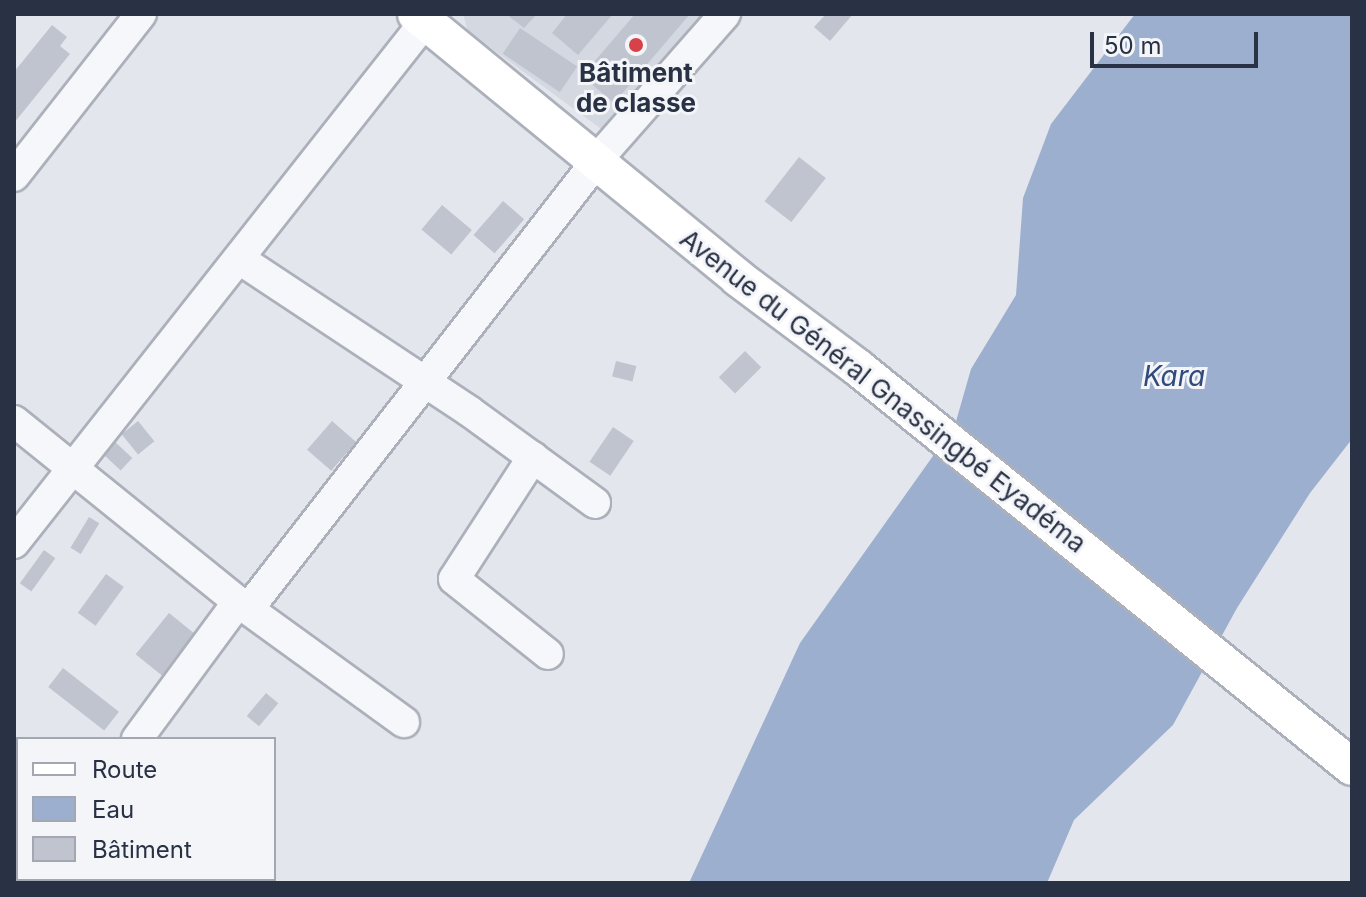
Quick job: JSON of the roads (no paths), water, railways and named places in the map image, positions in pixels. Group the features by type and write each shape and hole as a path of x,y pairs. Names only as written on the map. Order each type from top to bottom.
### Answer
{"main road":[{"name":"Avenue du Général Gnassingbé Eyadéma","path":"424,17 595,162 857,367 1351,766"}],"street":[{"path":"14,176 141,14"},
{"path":"139,737 424,383 595,162 725,14"},
{"path":"14,543 241,260 424,17"},
{"path":"241,260 533,457 595,503"},
{"path":"14,421 72,471 244,605 404,722"},
{"path":"533,457 454,579 548,654"}],"water":[{"name":"Kara","path":"1135,14 1352,14 1352,439 1310,493 1237,608 1173,725 1074,820 1047,883 689,883 800,643 955,425 971,369 1016,295 1023,198 1051,124"}],"place":[{"name":"Bâtiment de classe","path":"636,45"}]}
